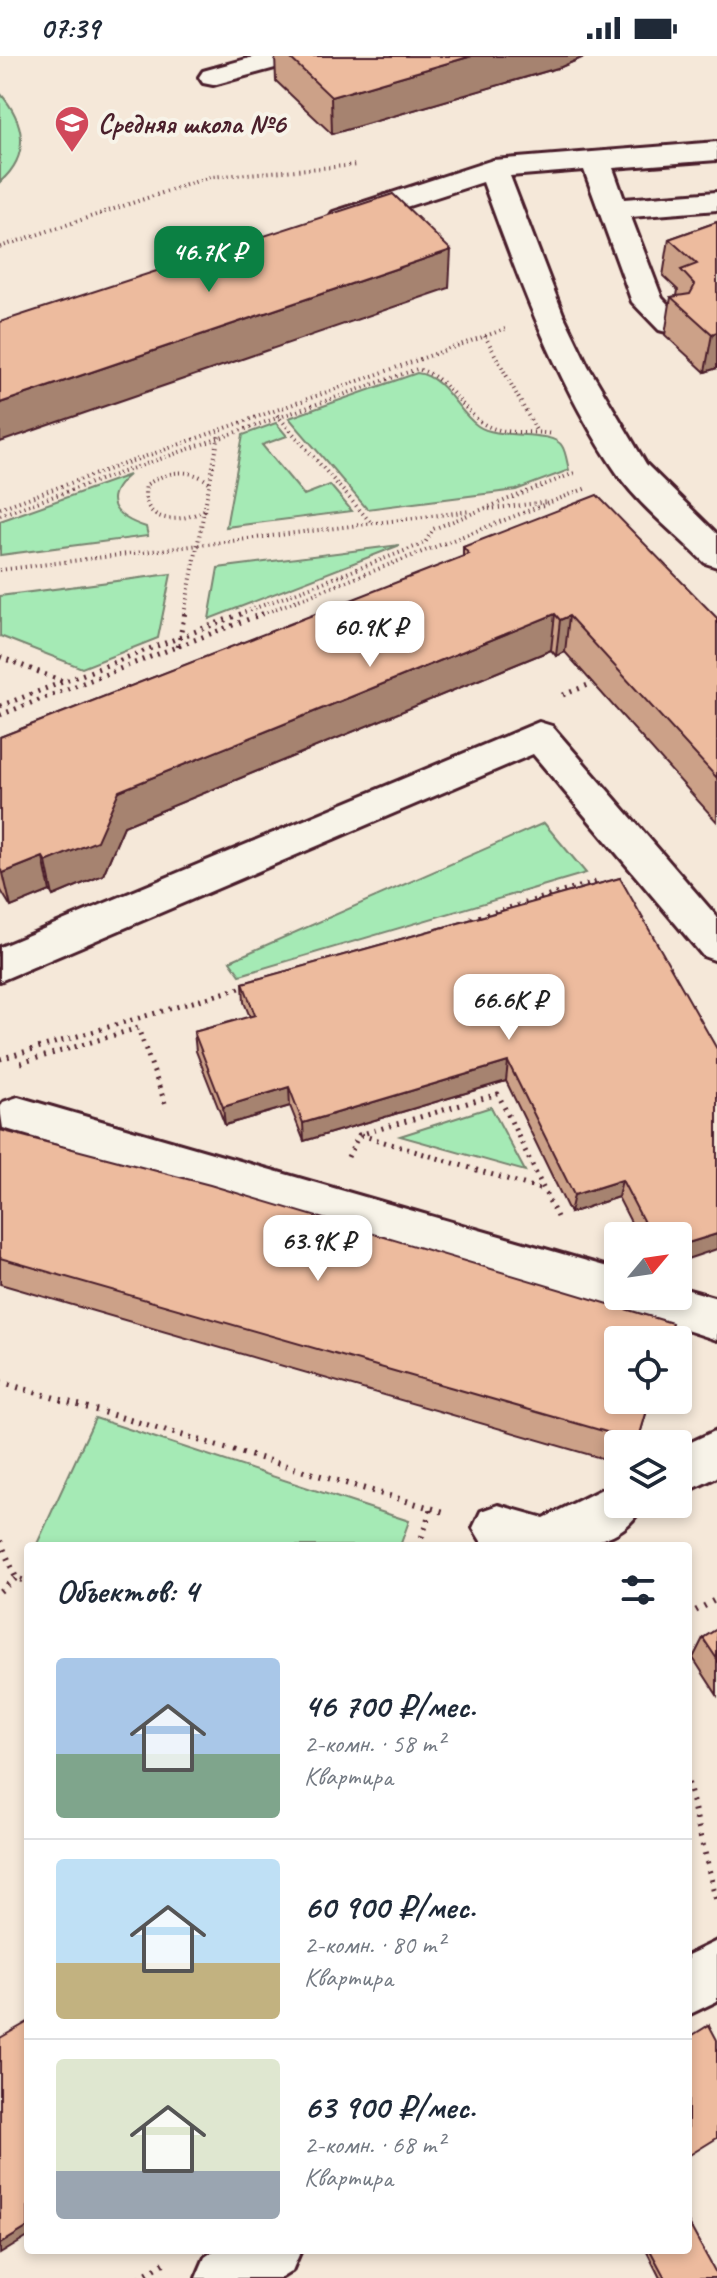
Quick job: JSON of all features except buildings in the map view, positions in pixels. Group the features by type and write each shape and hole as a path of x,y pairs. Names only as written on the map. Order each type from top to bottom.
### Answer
{"lane":[{"path":"213,77 287,56"},
{"path":"314,228 493,169 717,151"},
{"path":"595,160 648,302 670,323"},
{"path":"493,169 547,314 572,366 633,471 717,555"},
{"path":"613,209 717,201"},
{"path":"0,965 539,736 717,945"},
{"path":"18,1115 604,1286"},
{"path":"686,1310 717,1319"},
{"path":"692,1465 717,1452"},
{"path":"549,1542 604,1512"},
{"path":"498,1528 544,1542"},
{"path":"692,1985 717,1969"},
{"path":"226,2278 265,2254"}],"path":[{"path":"0,508 547,314"},
{"path":"485,336 537,432"},
{"path":"0,515 417,369 437,374 483,423 502,430 560,436"},
{"path":"274,411 372,524"},
{"path":"178,647 220,430"},
{"path":"0,706 425,543 433,529 577,473 574,459"},
{"path":"0,715 633,471"},
{"path":"204,510 184,519 168,519 144,506 142,495 146,485 171,472 188,472 202,476 210,483"},
{"path":"0,570 554,501"},
{"path":"0,657 75,686"},
{"path":"539,736 520,714 604,678"},
{"path":"469,920 650,866"},
{"path":"0,1059 257,983"},
{"path":"326,1204 359,1135 498,1094 576,1254 570,1275"},
{"path":"359,1135 544,1190"},
{"path":"0,1382 498,1528"},
{"path":"420,1542 431,1509"},
{"path":"0,1541 16,1578 24,1581"},
{"path":"0,1591 16,1578"},
{"path":"692,1613 717,1599"},
{"path":"692,1800 717,1904"}],"green space":[{"path":"0,93 15,115 21,138 17,161 0,182"},
{"path":"417,373 443,387 478,426 498,433 556,441 563,448 569,470 516,490 367,509 289,418"},
{"path":"276,423 287,436 262,445 304,495 330,485 352,511 226,527 243,435"},
{"path":"129,475 115,492 115,507 126,518 146,527 148,536 0,555 0,521"},
{"path":"400,545 209,619 218,568"},
{"path":"171,574 158,638 82,668 0,636 0,596"},
{"path":"544,823 586,873 240,975 230,961"},
{"path":"491,1107 525,1171 400,1136"},
{"path":"95,1418 409,1521 401,1542 38,1542"}],"place":[{"name":"Средняя школа №6","path":"72,154"}]}
